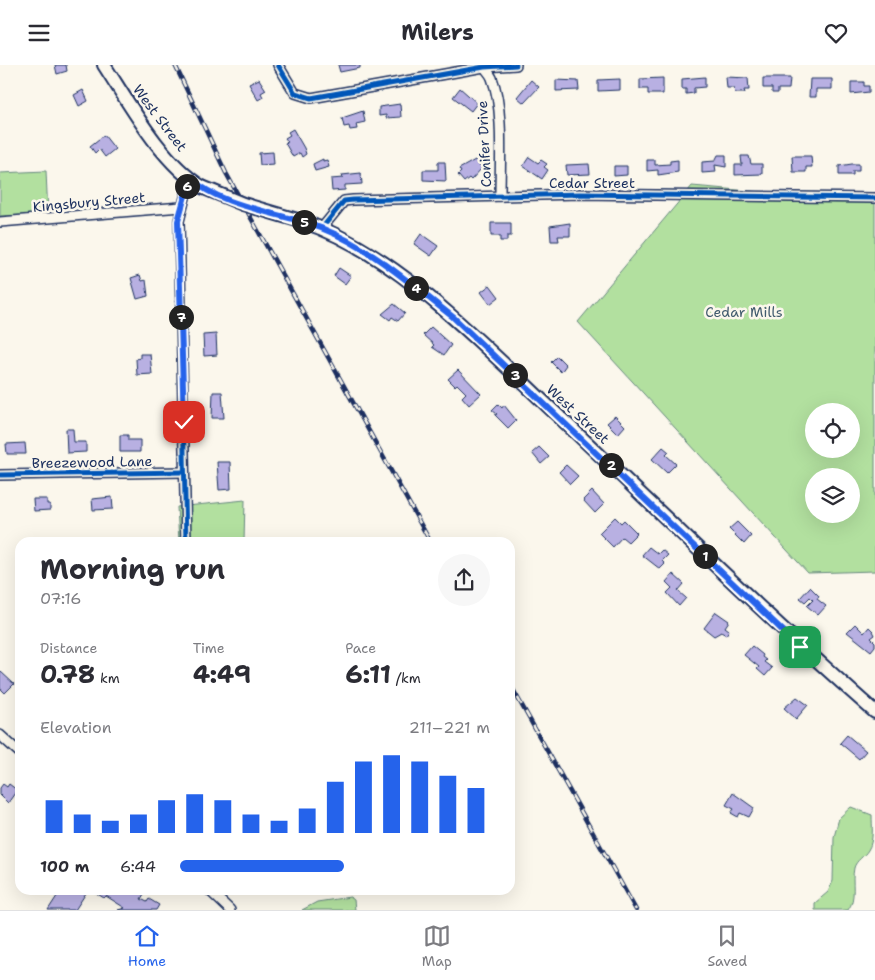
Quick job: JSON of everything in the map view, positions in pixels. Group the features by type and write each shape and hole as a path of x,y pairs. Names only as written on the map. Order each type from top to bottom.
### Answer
{"main road":[{"name":"West Street","path":"104,65 163,151 190,178 202,187 243,204 322,228 382,263 453,317 800,647 875,712"}],"street":[{"path":"278,65 295,93 311,98 484,66 516,65"},
{"name":"Conifer Drive","path":"484,66 492,75 499,119 500,196"},
{"path":"186,537 178,221 190,178"},
{"name":"Cedar Street","path":"322,228 344,201 580,194 874,195"},
{"name":"Kingsbury Street","path":"0,222 181,207"},
{"name":"Breezewood Lane","path":"0,475 184,472"},
{"path":"0,735 15,748"},
{"path":"214,895 230,910"}],"green space":[{"path":"46,171 48,215 0,216 0,173"},
{"name":"Cedar Mills","path":"692,186 864,201 875,192 875,571 808,573 578,322"},
{"path":"245,500 244,537 179,537 177,507"},
{"path":"851,807 872,815 872,838 870,846 854,868 851,905 848,910 815,910 815,903 828,892 833,881 834,837 839,818"},
{"path":"350,897 354,900 355,910 302,910 317,902"}],"building":[{"path":"55,65 66,65 67,71 57,74"},
{"path":"338,65 360,65 360,68 340,72"},
{"path":"705,77 705,87 694,88 694,93 686,94 686,89 682,89 682,79"},
{"path":"726,77 748,78 749,90 744,90 745,93 735,93 734,88 727,88"},
{"path":"663,78 663,94 648,94 648,89 640,89 640,79"},
{"path":"763,78 790,78 789,89 778,89 778,93 772,93 772,88 763,88"},
{"path":"259,79 266,90 261,93 263,97 258,100 249,84"},
{"path":"620,79 620,90 598,91 598,80"},
{"path":"810,79 832,79 832,89 816,89 816,97 809,97"},
{"path":"531,80 539,87 524,103 517,97"},
{"path":"556,80 578,81 579,90 556,91"},
{"path":"851,82 864,82 864,86 869,86 869,92 851,94"},
{"path":"460,88 477,103 471,111 453,97"},
{"path":"83,90 88,101 79,106 74,95"},
{"path":"400,104 401,117 386,118 386,115 379,116 379,107"},
{"path":"363,111 365,122 356,124 357,129 350,130 349,126 344,127 342,118"},
{"path":"293,129 306,154 302,157 300,153 293,157 285,143 288,142 285,138 290,135 288,132"},
{"path":"104,135 115,149 105,157 99,149 95,153 90,146"},
{"path":"273,152 274,164 260,165 259,153"},
{"path":"718,155 726,155 726,167 715,165 716,172 702,173 702,162 715,161"},
{"path":"741,156 749,156 751,164 762,164 762,174 735,175 735,165 742,165"},
{"path":"792,156 811,156 812,167 806,167 806,172 793,172"},
{"path":"529,157 538,163 541,160 547,164 544,167 548,170 542,179 523,166"},
{"path":"323,159 323,161 327,160 329,167 315,171 313,164"},
{"path":"475,160 482,168 471,180 469,178 464,182 458,175 461,172 459,169"},
{"path":"647,160 655,160 655,165 670,164 670,161 678,160 678,172 658,175 658,170 647,171"},
{"path":"438,162 445,162 446,181 423,180 423,170 438,170"},
{"path":"589,164 590,174 567,175 566,165"},
{"path":"859,164 859,171 853,171 853,175 839,175 839,166"},
{"path":"614,166 627,166 627,175 614,176"},
{"path":"361,173 362,184 345,185 345,190 332,191 331,179 343,178 342,175"},
{"path":"491,223 511,223 511,236 507,236 507,241 500,241 500,236 491,236"},
{"path":"570,223 570,236 558,236 559,241 551,241 550,226"},
{"path":"421,234 438,246 431,256 414,244"},
{"path":"339,268 351,276 345,284 334,276"},
{"path":"140,275 142,281 146,280 148,296 137,299 131,278"},
{"path":"490,285 499,297 490,304 481,292"},
{"path":"394,304 405,313 398,321 392,317 390,320 382,314"},
{"path":"431,327 451,345 444,355 432,347 434,345 423,335"},
{"path":"216,334 217,355 204,356 203,335"},
{"path":"140,354 150,354 152,374 137,375 136,359 140,358"},
{"path":"557,356 566,365 561,372 551,362"},
{"path":"458,370 481,394 469,405 462,397 466,393 457,384 455,386 448,379"},
{"path":"213,392 222,392 224,418 212,418"},
{"path":"498,404 502,408 504,405 516,420 508,428 492,410"},
{"path":"615,416 625,426 618,434 607,423"},
{"path":"66,429 73,429 74,442 86,442 86,452 67,453"},
{"path":"120,435 128,435 128,440 140,440 140,452 120,452"},
{"path":"25,443 26,454 7,454 6,444"},
{"path":"539,447 549,457 541,464 532,453"},
{"path":"663,447 669,452 666,455 676,464 667,473 652,459"},
{"path":"217,462 230,462 231,489 219,490"},
{"path":"566,465 578,476 570,484 559,472"},
{"path":"592,491 604,504 595,513 583,500"},
{"path":"112,497 113,509 93,510 92,499"},
{"path":"33,499 47,499 47,504 50,504 50,510 34,511"},
{"path":"615,517 621,523 624,520 637,533 628,542 622,537 613,547 599,533"},
{"path":"737,522 751,536 744,544 729,529"},
{"path":"649,547 658,554 662,550 668,555 662,561 665,564 660,569 642,555"},
{"path":"673,574 684,584 678,591 686,598 679,606 667,593 672,588 666,582"},
{"path":"810,587 819,596 817,599 826,606 818,615 807,606 813,600 810,597 805,602 800,598"},
{"path":"716,612 729,621 725,627 729,630 726,635 721,632 714,636 704,628"},
{"path":"855,624 864,633 869,627 873,631 875,635 871,638 875,642 875,646 871,651 847,632"},
{"path":"752,646 763,655 762,657 766,660 764,662 772,668 765,676 757,669 759,667 744,655"},
{"path":"0,671 14,684 5,693 0,688"},
{"path":"797,697 808,705 796,719 784,708"},
{"path":"847,735 866,751 859,759 840,743"},
{"path":"3,784 7,787 9,784 15,788 15,793 8,803 0,795 0,788"},
{"path":"733,793 754,808 749,817 740,813 738,817 731,813 734,809 726,805"},
{"path":"58,895 85,895 75,910 48,910"},
{"path":"99,895 143,895 141,899 147,902 149,899 159,905 156,910 118,910 125,908 106,896 104,898"}],"railway":[{"path":"175,65 226,173 428,537"},
{"path":"515,693 636,910"}],"cycle path":[{"path":"278,65 295,93 311,98 484,67 516,65"},
{"path":"186,537 179,221 190,178"},
{"path":"322,228 344,201 353,200 580,194 875,198"},
{"path":"0,475 184,472"}],"route":[{"path":"184,422 180,237 178,221 182,201 190,178 214,194 322,228 362,249 389,267 453,317 800,647"}]}
